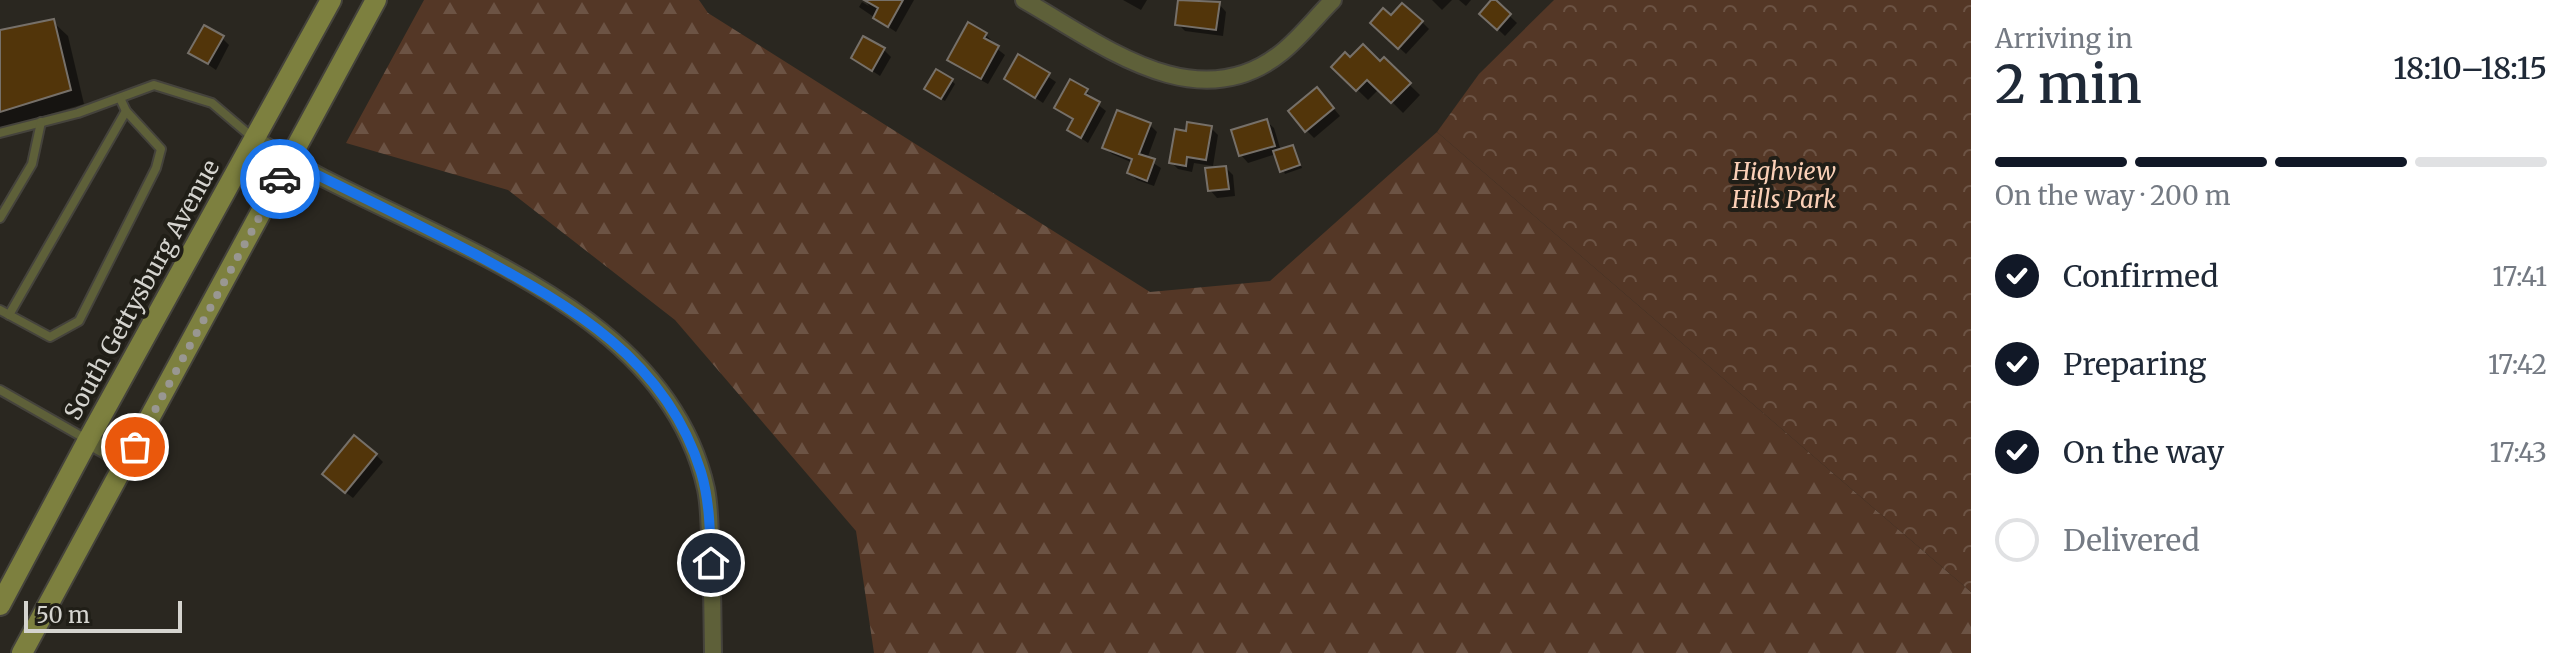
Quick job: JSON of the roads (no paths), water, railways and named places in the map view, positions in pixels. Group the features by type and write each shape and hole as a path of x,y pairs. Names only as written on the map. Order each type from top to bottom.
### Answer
{"main road":[{"name":"South Gettysburg Avenue","path":"0,605 331,0"},
{"path":"22,653 376,0"}],"street":[{"path":"1024,0 1127,57 1173,77 1198,81 1231,77 1262,65 1281,53 1333,0"},
{"path":"256,140 289,161 382,205 546,292 603,331 648,377 694,452 706,490 713,653"},
{"path":"88,440 127,462"}],"lane":[{"path":"0,133 78,113 154,85 212,103 256,140"},
{"path":"0,310 50,337 79,321 156,168 161,149 126,111 120,98"},
{"path":"9,315 126,111"},
{"path":"0,218 32,164 41,122"},
{"path":"0,390 88,440"}],"park label":[{"name":"Highview Hills Park","path":"1784,186"}]}
